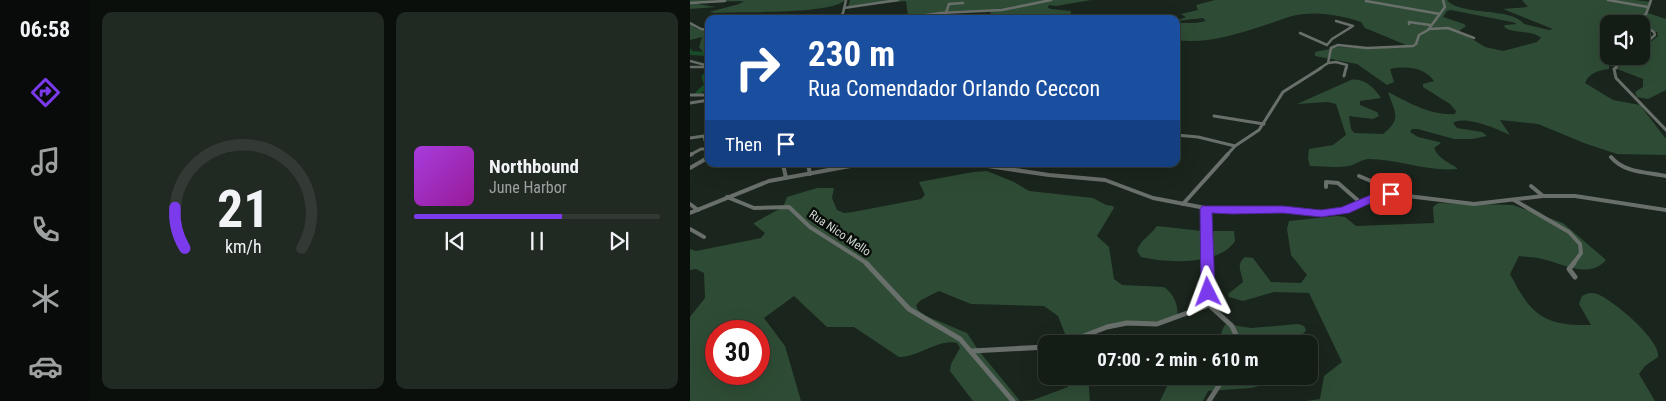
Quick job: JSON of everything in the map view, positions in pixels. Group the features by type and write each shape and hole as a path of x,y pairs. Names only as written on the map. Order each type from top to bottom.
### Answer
{"street":[{"path":"840,15 846,0"},
{"path":"844,8 898,0"},
{"path":"974,15 1015,9 1051,0"},
{"path":"1429,29 1430,25 1445,8 1443,0"},
{"path":"1608,0 1648,6"},
{"path":"1645,15 1651,0"},
{"path":"690,3 724,1"},
{"path":"1366,1 1440,14"},
{"path":"946,13 948,4 963,2"},
{"path":"930,15 975,10 986,12"},
{"path":"1326,45 1328,41 1346,32 1353,26 1336,21"},
{"path":"1409,24 1410,22 1430,25"},
{"path":"690,23 705,30"},
{"path":"1331,48 1338,45 1366,48 1409,47 1416,44 1418,37 1429,29 1448,28 1474,38"},
{"path":"1650,30 1655,35 1650,39"},
{"path":"1300,32 1331,48"},
{"path":"1328,63 1331,48"},
{"path":"690,61 705,66"},
{"path":"1183,204 1234,146 1255,133 1264,124 1283,92 1328,63 1336,62 1347,66 1344,76"},
{"path":"1618,65 1614,69 1616,78 1666,130"},
{"path":"690,68 705,67"},
{"path":"690,95 705,95"},
{"path":"690,104 705,101"},
{"path":"1214,116 1264,124"},
{"path":"1180,135 1198,137 1234,146"},
{"path":"690,138 704,136 705,139"},
{"path":"690,155 705,149"},
{"path":"1611,157 1614,162 1623,167 1666,176"},
{"path":"690,168 705,159"},
{"path":"784,167 786,178"},
{"path":"809,167 810,174"},
{"path":"690,213 751,187 786,178 846,167"},
{"path":"995,167 1049,175 1105,180 1141,195 1206,209 1232,211 1283,210 1321,213 1345,210 1377,196 1396,194 1460,203 1484,204 1543,196 1575,196 1666,210"},
{"path":"1359,176 1390,189 1396,194"},
{"path":"1326,187 1326,182 1338,183 1361,203"},
{"path":"1531,186 1543,196"},
{"name":"Rua Nico Mello","path":"727,197 754,208 789,207 810,227 862,259 909,309 951,333 972,352 1013,401"},
{"path":"1514,200 1569,232 1580,244 1581,253 1569,269 1575,277"},
{"path":"690,204 698,210"},
{"path":"1206,209 1209,305 1232,326 1236,335"},
{"path":"690,229 704,237"},
{"path":"1086,335 1107,327 1127,323 1157,324 1209,305"},
{"path":"972,352 989,349 1038,347"},
{"path":"1209,401 1219,385"}],"green space":[{"path":"690,0 845,0 837,5 804,10 715,13 709,12 744,1 703,2 697,4 716,7 690,9"},
{"path":"850,0 1091,0 1056,6 1049,5 1048,8 1051,9 1071,11 1070,15 990,15 991,12 972,11 908,15 906,1 848,7"},
{"path":"1215,0 1447,0 1453,5 1462,8 1509,15 1524,24 1549,30 1553,29 1503,9 1528,7 1522,0 1634,0 1652,2 1648,13 1666,19 1666,90 1648,99 1637,97 1635,92 1643,87 1643,79 1617,69 1621,65 1650,65 1650,42 1658,36 1657,32 1650,30 1650,15 1600,15 1600,65 1609,65 1609,69 1595,73 1585,83 1613,100 1640,105 1666,139 1666,155 1617,154 1538,124 1500,120 1510,135 1481,124 1458,121 1453,123 1457,128 1482,132 1487,136 1472,139 1454,139 1418,129 1412,129 1410,132 1418,137 1441,143 1434,148 1441,157 1457,169 1435,169 1369,159 1343,167 1310,166 1308,159 1309,149 1333,145 1346,135 1336,104 1328,102 1297,104 1351,80 1360,80 1368,84 1381,98 1360,101 1360,105 1377,112 1379,116 1373,119 1349,116 1351,129 1354,133 1383,134 1389,129 1393,124 1395,115 1388,92 1429,111 1455,114 1456,111 1450,104 1423,87 1423,84 1434,81 1420,70 1408,68 1390,69 1394,82 1387,85 1357,64 1315,56 1315,52 1339,47 1367,48 1406,45 1365,28 1361,22 1333,15 1304,14 1217,39 1186,41 1180,40 1180,23 1206,21 1203,18 1180,21 1186,17 1181,14 1198,10 1196,5","holes":["1451,10 1517,24 1505,25 1504,27 1513,31 1533,34 1541,38 1537,42 1503,51 1485,47 1459,31 1466,26 1464,24 1443,17 1447,11"]},
{"path":"690,24 697,29 705,30 705,52 699,47 702,37 690,40"},
{"path":"987,171 1014,182 1029,191 1093,198 1106,205 1113,206 1114,208 1097,236 1109,247 1114,279 1122,285 1164,287 1175,300 1177,316 1173,320 1103,327 1085,335 1065,335 1058,316 1044,306 971,304 939,291 921,300 916,305 918,310 926,316 967,333 979,351 1020,401 973,401 950,371 951,364 960,348 957,343 943,343 914,354 899,357 854,327 827,327 794,296 764,318 766,320 705,320 705,385 770,385 770,326 785,346 801,401 690,401 690,317 705,298 704,273 696,269 690,270 690,249 696,251 761,238 765,233 754,223 783,207 787,197 817,188 834,188 832,198 837,210 844,213 921,199 925,195 919,182"},
{"path":"1438,203 1513,205 1563,223 1606,260 1599,266 1583,270 1539,258 1519,256 1510,274 1532,308 1550,320 1575,325 1591,325 1579,304 1582,296 1595,293 1604,297 1635,321 1657,350 1658,357 1645,366 1639,374 1655,401 1306,401 1320,399 1324,376 1342,362 1309,293 1274,292 1243,301 1229,297 1228,294 1243,282 1240,269 1242,260 1245,257 1253,258 1271,282 1301,283 1307,275 1291,255 1287,229 1289,221 1337,216 1345,217 1356,226 1434,223 1433,207"},
{"path":"1157,226 1202,231 1234,231 1235,241 1217,255 1205,259 1164,261 1141,257 1137,251 1138,247"},
{"path":"1226,324 1251,328 1298,324 1304,326 1306,330 1300,335 1221,335"},
{"path":"1068,385 1089,385 1090,401 1020,401 1033,400 1068,387"},
{"path":"1168,385 1260,385 1251,388 1208,391 1203,401 1160,401"}],"waterway":[{"path":"690,51 691,53 705,54"},
{"path":"705,76 705,80"},
{"path":"698,93 705,87"}],"route":[{"path":"1208,292 1206,209 1221,211 1272,209 1321,213 1345,210 1377,196 1391,194"}]}
